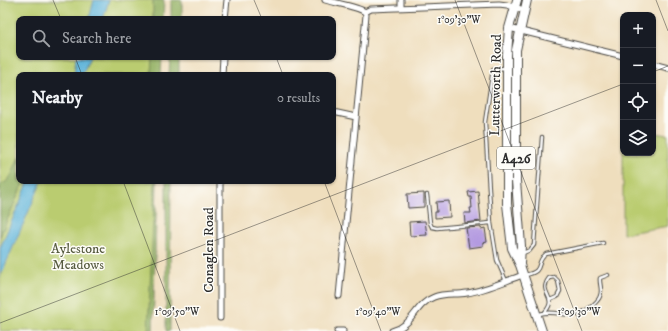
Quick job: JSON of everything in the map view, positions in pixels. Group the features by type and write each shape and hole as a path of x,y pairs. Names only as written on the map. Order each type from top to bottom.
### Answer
{"main road":[{"name":"Lutterworth Road","path":"520,265 521,246 516,181 516,50 527,0"},
{"name":"Lutterworth Road","path":"516,3 509,28 506,68 507,204 512,248 540,314 542,331"},
{"path":"512,248 521,246"}],"street":[{"path":"225,16 228,0"},
{"path":"325,0 361,9 366,15 339,296"},
{"path":"401,0 401,8"},
{"path":"365,12 371,9 516,3 524,10"},
{"path":"509,28 620,55"},
{"path":"222,72 223,60"},
{"path":"656,65 668,68"},
{"path":"336,113 356,117"},
{"name":"Conaglen Road","path":"220,184 220,318"},
{"path":"392,331 407,323 421,306 434,297 469,293 523,275"},
{"path":"337,331 343,331"}],"lane":[{"path":"506,281 497,260 491,223 485,122 493,69 516,68"},
{"path":"521,255 530,250 534,245 542,137"},
{"path":"427,195 430,223 432,227 437,228 491,223"},
{"path":"523,275 537,271 539,268 540,259 546,254 603,243"},
{"path":"540,314 552,312 574,316 587,310 601,296 600,278 608,275"},
{"path":"540,314 548,308 550,300 546,293 546,283 549,278 554,278 558,281 560,291 557,297 550,300"}],"green space":[{"name":"Aylestone Meadows","path":"0,0 162,0 161,16 16,16 16,60 160,60 159,72 16,72 16,184 156,184 153,331 0,331"},
{"path":"153,0 164,0 163,16 153,16"},
{"path":"171,0 182,0 182,16 171,16"},
{"path":"152,60 162,60 161,72 151,72"},
{"path":"170,60 179,60 179,72 169,72"},
{"path":"656,133 668,135 668,226 623,234 623,156 656,156"},
{"path":"16,164 16,184 23,184 0,237 0,184 7,181"},
{"path":"155,184 157,184 153,331 148,331"},
{"path":"166,184 171,184 170,331 166,331"}],"water":[{"path":"94,0 109,0 104,16 90,16"},
{"path":"76,60 89,60 83,72 74,72"},
{"path":"28,184 41,184 0,277 0,248"}],"building":[{"path":"478,191 481,221 465,223 464,213 471,213 470,208 472,208 471,197 469,197 468,192"},
{"path":"424,193 424,207 408,208 407,194"},
{"path":"449,201 450,217 435,218 435,212 437,212 436,202"},
{"path":"425,221 427,235 410,236 409,222"},
{"path":"481,227 481,229 485,228 487,242 483,243 483,246 469,248 466,228"}]}
